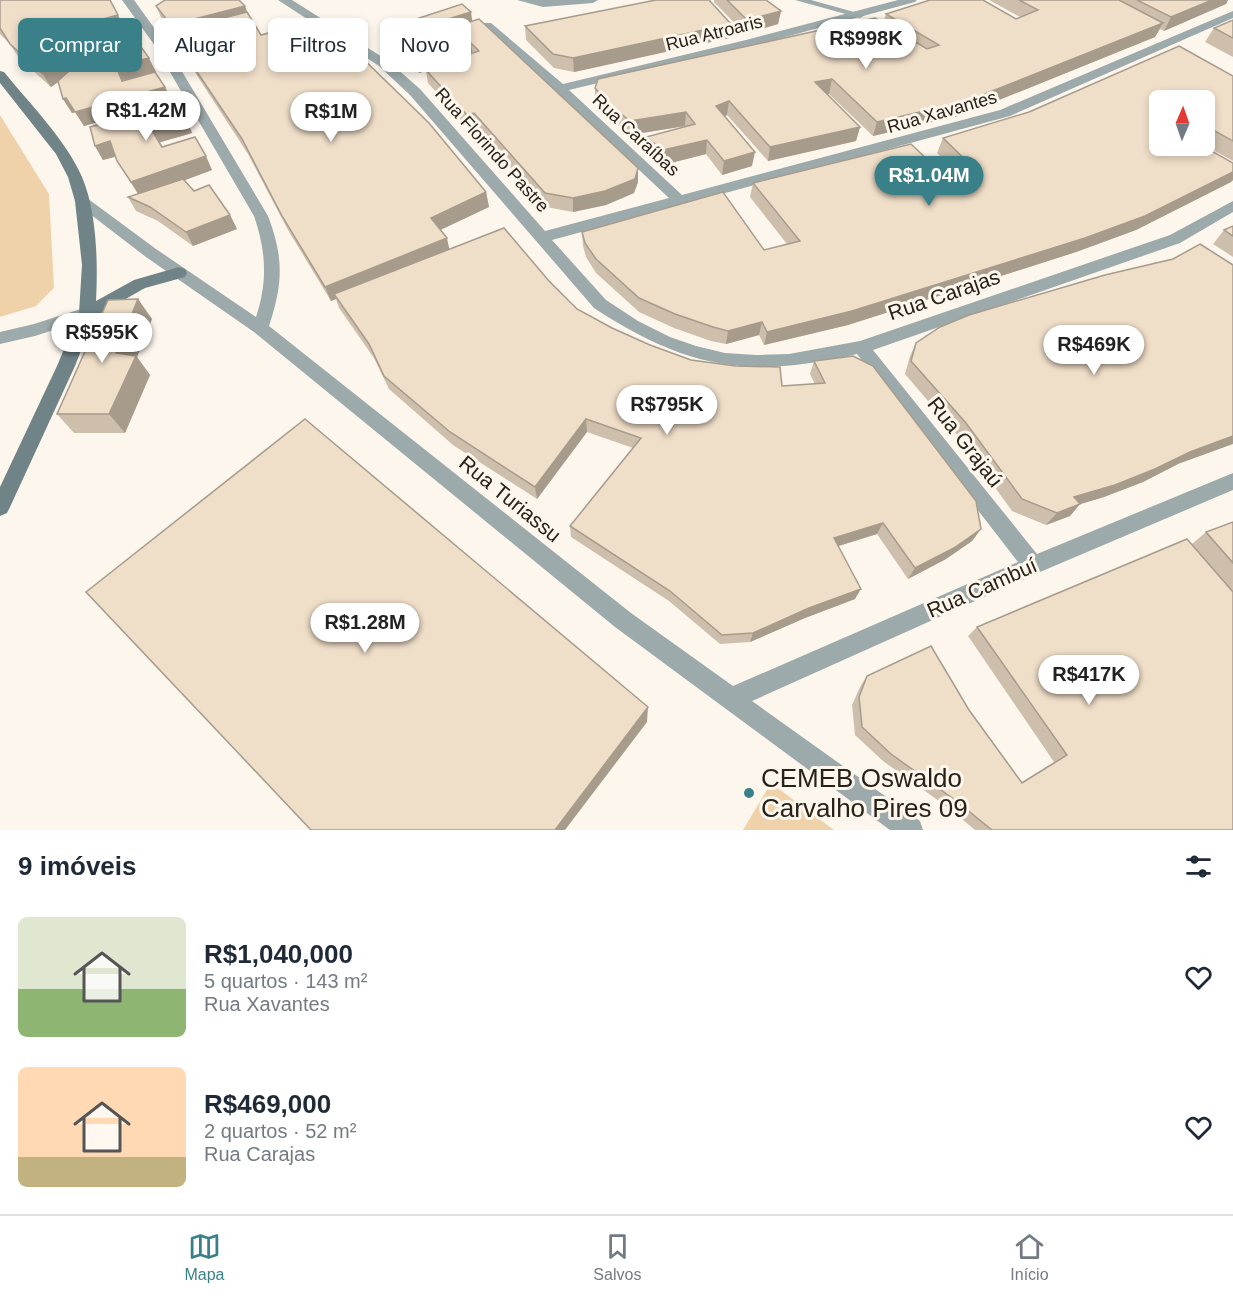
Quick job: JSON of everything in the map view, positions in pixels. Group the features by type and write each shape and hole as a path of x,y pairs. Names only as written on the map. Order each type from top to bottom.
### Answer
{"street":[{"path":"128,0 159,43 261,216 272,244 274,274 270,299 260,328"},
{"name":"Rua Florindo Pastre","path":"284,0 383,63 415,92 600,304 631,326 658,340"},
{"name":"Rua Atroaris","path":"560,88 860,15 910,0"},
{"name":"Rua Xavantes","path":"543,237 1005,113 1233,14"},
{"name":"Rua Caraíbas","path":"488,25 560,88 679,200"},
{"path":"0,75 62,153 75,177 82,201 90,264 87,312 66,366 0,507"},
{"name":"Rua Turiassu","path":"82,201 179,273 260,328 623,620 911,830"},
{"name":"Rua Carajas","path":"658,340 692,353 743,362 823,357 861,347 1175,239 1233,206"},
{"path":"0,338 35,330 87,312 140,284 179,273"},
{"name":"Rua Grajaú","path":"861,347 1033,564"},
{"name":"Rua Cambuí","path":"732,698 1033,564 1233,481"}],"lane":[{"path":"522,0 563,3 593,0"},
{"path":"800,0 860,15"}],"shaded area":[{"path":"0,115 49,194 54,288 36,306 0,317"},
{"path":"771,783 834,830 743,830"}],"building":[{"path":"0,0 110,0 118,15 107,18 18,18 18,51 10,44 0,28"},
{"path":"165,0 239,0 245,6 198,18 165,18 156,6"},
{"path":"656,0 709,0 731,24 573,58 553,54 525,26"},
{"path":"727,0 766,0 781,11 747,20"},
{"path":"930,0 983,0 1016,19 1038,10 1019,0 1119,0 1163,23 967,101 877,122 832,79 815,82 860,127 770,147 729,101 716,106 755,152 724,161 707,140 663,150 646,137 695,124 686,112 630,121 609,104 595,88 598,79 875,18 927,49 939,45 886,14"},
{"path":"1137,0 1212,0 1171,17"},
{"path":"462,4 471,12 452,18 419,18"},
{"path":"247,12 251,18 224,18"},
{"path":"479,19 638,168 635,179 605,191 573,198 545,193 474,113 467,115 428,72 471,72 471,54 479,51 471,43 471,21"},
{"path":"1233,20 1233,38 1214,28"},
{"path":"256,27 261,35 268,33 268,72 368,72 368,64 429,123 486,192 431,218 447,238 325,287 282,216 242,139 197,72 256,72"},
{"path":"1179,46 1233,76 1233,141 1215,131 1215,90 1149,90 1149,156 1215,156 1215,153 1233,163 1233,172 1145,216 1085,238 852,311 767,332 762,322 728,331 675,314 639,298 596,259 585,243 582,232 723,192 764,250 800,241 753,183 911,144 948,179 977,171 943,138 1029,112"},
{"path":"142,48 149,58 142,60"},
{"path":"68,72 118,72 122,81 155,72 165,87 75,112 66,98 63,99 58,81"},
{"path":"177,102 186,118 151,129 162,147 195,137 206,156 131,182 117,161 110,141 95,146 90,127"},
{"path":"183,179 194,191 209,185 230,215 186,232 150,207 128,197"},
{"path":"1233,226 1233,236 1224,230"},
{"path":"504,228 549,281 577,309 650,345 691,360 736,366 780,367 782,386 825,383 814,361 853,356 873,366 976,501 981,529 954,548 915,568 883,523 834,538 861,589 809,608 753,633 722,635 670,591 570,526 641,438 586,419 535,487 450,432 384,376 369,344 334,294"},
{"path":"1200,244 1233,265 1233,436 1115,485 1074,497 1080,504 1057,513 1022,499 966,423 911,361 916,343 940,327 969,315 1105,275 1173,259"},
{"path":"138,299 116,353 136,356 109,414 57,414 108,300"},
{"path":"305,419 648,707 555,830 311,830 86,592"},
{"path":"1233,522 1233,563 1206,532"},
{"path":"1187,539 1233,592 1233,830 992,830 891,754 862,727 859,697 867,676 931,646 969,710 1022,783 1067,755 977,627"}],"place":[{"name":"CEMEB Oswaldo Carvalho Pires 09","path":"749,793"}]}
